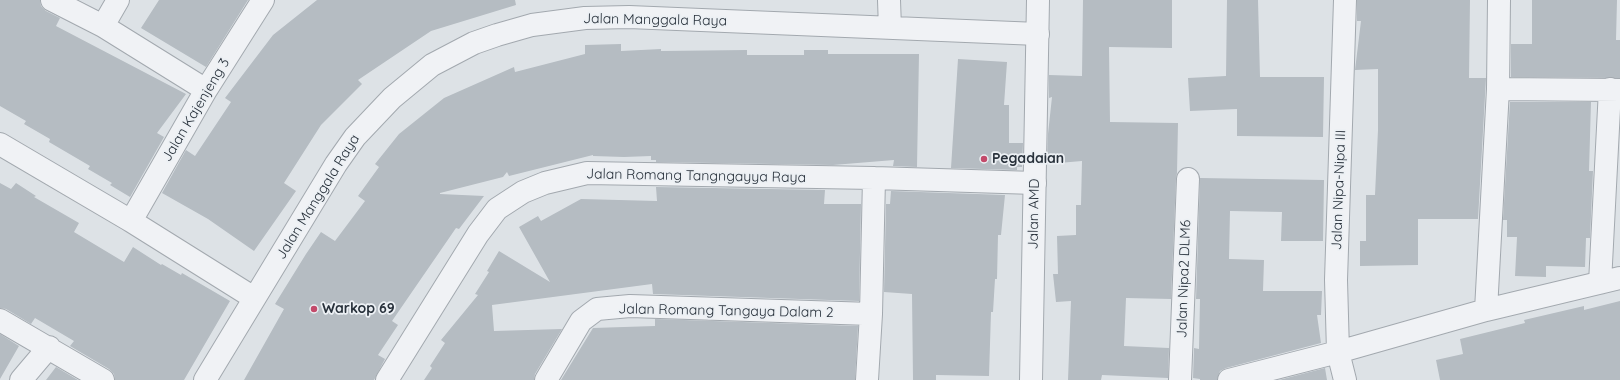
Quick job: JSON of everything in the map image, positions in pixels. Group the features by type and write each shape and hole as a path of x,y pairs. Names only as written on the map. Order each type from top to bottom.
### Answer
{"street":[{"path":"52,0 103,26 206,90"},
{"path":"103,26 118,0"},
{"name":"Jalan Kajenjeng 3","path":"131,221 206,90 263,0"},
{"path":"889,0 890,28"},
{"name":"Jalan AMD","path":"1031,380 1038,0"},
{"name":"Jalan Nipa-Nipa III","path":"1345,0 1336,280 1338,352 1345,380"},
{"path":"1486,310 1498,89 1499,0"},
{"name":"Jalan Manggala Raya","path":"205,380 336,164 355,137 392,98 432,65 474,43 532,25 585,18 629,9 890,28 1038,34"},
{"path":"1229,380 1338,352 1486,310 1610,280 1615,90 1498,89"},
{"path":"0,144 131,221 254,298"},
{"name":"Jalan Romang Tangngayya Raya","path":"386,380 478,234 497,209 528,190 545,183 587,173 874,178 1035,183"},
{"path":"867,380 871,314 874,178"},
{"name":"Jalan Nipa2 DLM6","path":"1180,380 1188,179"},
{"name":"Jalan Romang Tangaya Dalam 2","path":"546,380 581,322 597,309 630,306 871,314"},
{"path":"0,320 49,347 103,380"},
{"path":"21,380 49,347"}],"building":[{"path":"0,0 40,0 41,6 46,11 60,18 56,26 186,94 157,133 164,137 130,197 110,185 112,183 88,169 90,166 49,142 50,139 24,124 26,121 0,106"},
{"path":"159,0 248,0 206,67 141,28"},
{"path":"317,0 515,0 516,5 431,31 358,80 362,84 321,125 284,183 296,191 254,251 208,219 162,193 186,150 195,156 231,102 225,98 273,35"},
{"path":"1083,0 1172,0 1172,48 1109,47 1110,122 1178,123 1171,299 1126,298 1124,346 1169,348 1168,378 1102,375 1101,380 1068,380 1071,301 1056,302 1053,274 1058,274 1057,236 1076,235 1076,205 1081,205 1082,161 1047,164 1048,134 1052,97 1049,98 1049,75 1082,76"},
{"path":"1227,0 1258,0 1260,77 1324,77 1323,137 1237,136 1237,109 1190,111 1188,78 1226,76"},
{"path":"1357,0 1470,0 1469,78 1486,78 1478,219 1418,219 1418,265 1360,266 1360,241 1366,241 1366,195 1375,195 1378,130 1378,69 1355,70 1361,21 1357,21"},
{"path":"1532,0 1617,0 1616,40 1620,40 1620,78 1511,77 1511,44 1532,44"},
{"path":"621,44 621,51 661,49 661,51 747,50 747,55 804,55 804,50 828,50 828,54 919,54 917,167 893,166 894,160 833,165 656,162 656,160 651,160 651,156 624,157 593,155 509,176 507,172 503,177 440,193 484,196 459,229 456,228 392,321 398,325 378,355 385,359 374,380 244,380 284,309 275,304 306,254 321,232 335,241 365,201 358,196 379,167 375,164 399,134 444,98 514,67 515,72 585,54 585,45"},
{"path":"958,59 1007,62 1004,105 1009,105 1009,143 1023,143 1022,167 1017,167 1017,170 951,168"},
{"path":"1510,102 1591,102 1589,171 1593,171 1590,238 1586,238 1585,267 1546,266 1546,277 1515,276 1517,237 1507,237 1507,220 1503,220"},
{"path":"1200,178 1324,180 1323,241 1281,241 1282,212 1230,211 1229,259 1264,260 1263,291 1322,291 1321,315 1317,315 1321,343 1226,368 1220,371 1217,380 1200,380 1193,378 1194,348 1199,349 1200,299 1196,299"},
{"path":"0,183 11,189 16,183 36,196 34,197 79,223 74,232 124,262 133,247 161,265 162,264 181,275 182,273 230,301 184,380 115,380 114,374 109,369 70,346 74,341 35,318 31,324 6,309 0,308"},
{"path":"656,187 825,190 824,204 861,204 859,301 653,294 652,284 492,305 494,331 562,329 535,374 534,380 424,380 432,368 430,366 445,343 441,340 478,295 475,294 489,272 487,271 499,251 550,282 519,227 538,216 541,221 581,199 657,201"},
{"path":"891,191 1005,195 1001,235 998,235 997,279 995,279 993,312 991,312 989,376 936,375 936,380 913,380 912,294 884,292 886,204 890,204"},
{"path":"1620,301 1620,380 1440,380 1436,360 1463,354 1460,339 1525,323 1524,320 1584,306 1584,310"},
{"path":"655,319 858,326 855,380 561,380 593,328 655,326"},
{"path":"0,334 19,346 0,379"},
{"path":"56,367 78,380 46,380"},
{"path":"1325,368 1327,380 1279,380"}],"place":[{"name":"Pegadaian","path":"984,159"},
{"name":"Warkop 69","path":"314,309"}]}
